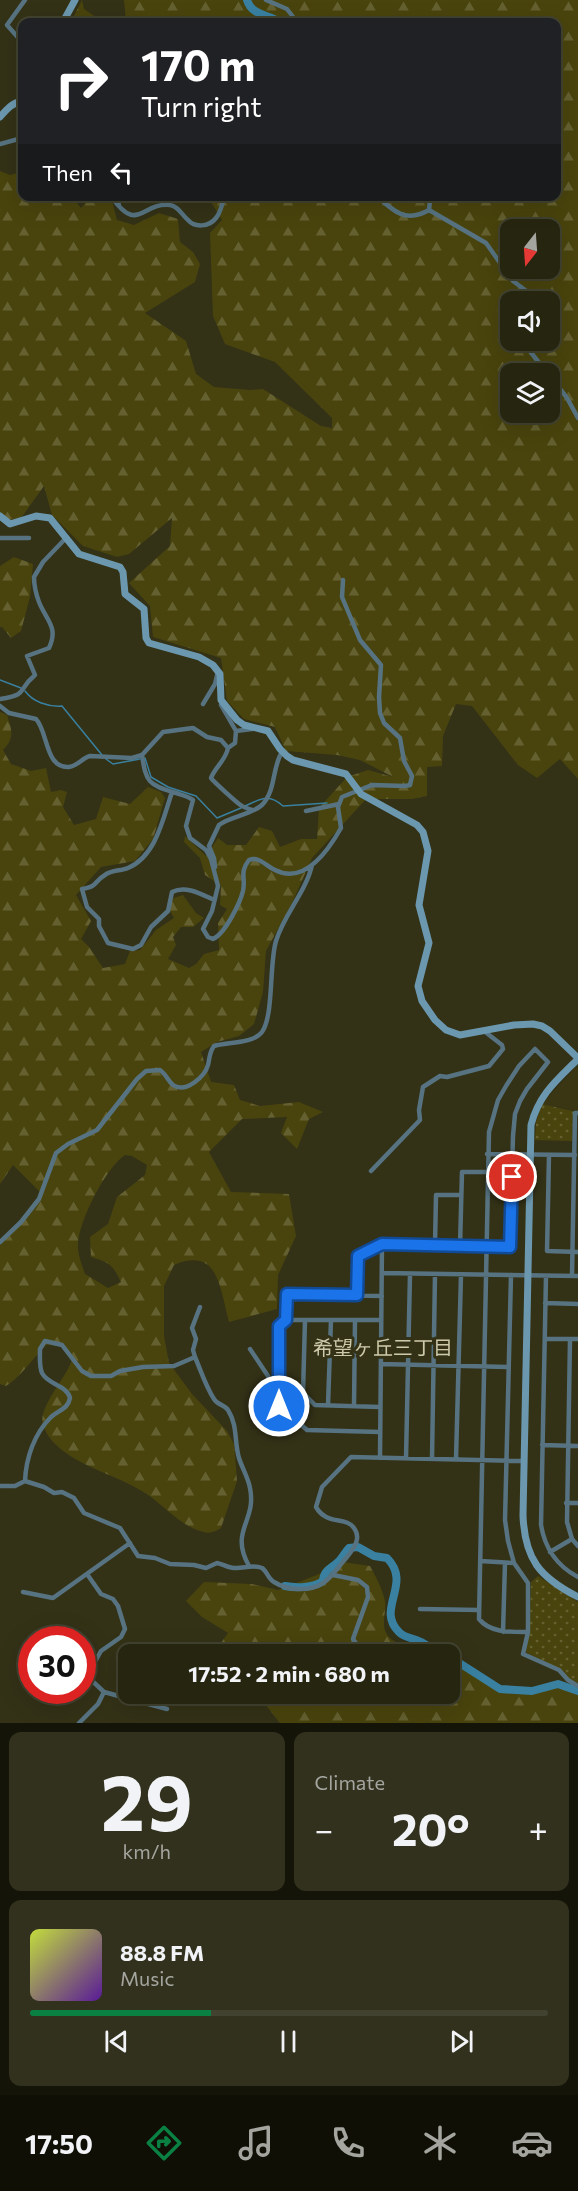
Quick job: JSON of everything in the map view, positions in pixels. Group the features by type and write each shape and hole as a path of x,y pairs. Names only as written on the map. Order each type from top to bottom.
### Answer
{"main road":[{"path":"65,18 75,0"},
{"path":"0,117 18,102"},
{"path":"0,516 5,521 14,524 36,516 44,516 54,521 79,554 120,567 123,572 125,594 144,609 146,638 149,643 200,657 218,671 221,699 240,723 262,728 271,734 282,752 293,760 342,771 351,778 357,790 369,800 417,825 427,840 428,851 419,905 429,943 418,986 422,1001 435,1020 446,1030 460,1035 514,1025 542,1026 578,1059 537,1104 531,1125 523,1526 529,1554 542,1573 552,1582 578,1597"}],"street":[{"path":"18,37 7,25 25,0"},
{"path":"266,0 287,9 294,18"},
{"path":"0,144 18,139"},
{"path":"114,201 120,209 134,216 163,206 176,206 189,222 200,226 216,218 223,201"},
{"path":"118,201 120,209"},
{"path":"382,201 396,214 419,216 429,210"},
{"path":"429,210 430,201"},
{"path":"429,210 486,243 513,281 526,291"},
{"path":"530,351 540,363"},
{"path":"560,389 578,418"},
{"path":"0,538 29,538"},
{"path":"0,699 21,694 35,675 27,656 49,648 52,641 50,620 39,604 34,577 43,562 66,538"},
{"path":"0,1242 21,1222 39,1199 56,1153 68,1144 97,1130 136,1079 146,1071 160,1070 174,1085 180,1088 186,1087 199,1079 205,1071 209,1052 214,1046 256,1038 262,1032 267,1019 272,980 271,967 276,940 312,865 341,828 339,804 342,797 372,785 410,785 412,776 404,761 400,738 384,723 380,713 381,665 360,640 342,597 343,580"},
{"path":"203,704 215,684 218,671"},
{"path":"221,699 219,702 236,730 235,743 228,748 224,758 214,769 211,778 242,806 252,810"},
{"path":"0,706 9,713 36,719 43,729 47,747 56,764 63,766 75,765 90,756 132,758 142,755 164,732 193,728 207,737 221,740 228,748"},
{"path":"236,730 252,729 271,734"},
{"path":"215,874 214,858 209,846 219,825 261,806 268,798 282,752"},
{"path":"142,755 145,777 148,781 192,798 193,804 186,821 187,832 206,850 218,886 212,911 203,929 208,937 213,939 221,934 237,904 243,891 242,871 249,860 257,859 274,870 293,874 312,865"},
{"path":"172,792 157,835 144,857 128,868 106,874 94,887 82,889 87,907 99,919 99,926 108,943 133,949 141,945 151,927 168,911 172,892 177,889 188,890 214,900"},
{"path":"306,811 339,804"},
{"path":"371,1171 420,1120 418,1110 423,1087 440,1076 447,1077 489,1066 501,1054 502,1045 483,1031"},
{"path":"357,1295 358,1256 382,1244 485,1246 510,1247 513,1126 520,1101 548,1062 535,1049 519,1066 498,1100 489,1132 485,1246 479,1610 479,1619 482,1623 503,1632 528,1632"},
{"path":"382,1273 575,1276 574,1155 575,1113 578,1113"},
{"path":"487,1154 574,1155"},
{"path":"549,1155 547,1251 575,1252"},
{"path":"460,1246 462,1172 487,1172"},
{"path":"435,1245 436,1195 461,1195"},
{"path":"380,1458 382,1244"},
{"path":"406,1458 410,1274"},
{"path":"432,1459 435,1274"},
{"path":"456,1459 461,1275"},
{"path":"511,1275 505,1520 514,1563 528,1583 528,1632 523,1654 559,1670 568,1680 578,1686"},
{"path":"546,1276 542,1445 543,1536 550,1552 563,1568 578,1576"},
{"path":"286,1320 287,1294 382,1296"},
{"path":"545,1304 578,1304"},
{"path":"200,1307 192,1328 196,1339 193,1350 215,1401 227,1408 237,1430 236,1444 247,1472 251,1492 251,1510 240,1543 242,1554 249,1566"},
{"path":"380,1432 307,1430 279,1406 279,1326 286,1320 381,1320"},
{"path":"303,1393 305,1320"},
{"path":"328,1405 331,1320"},
{"path":"354,1406 355,1320"},
{"path":"544,1339 578,1339"},
{"path":"570,1339 566,1503 567,1522 572,1539 578,1546"},
{"path":"25,1481 27,1458 39,1432 52,1416 68,1406 70,1398 67,1390 51,1382 41,1370 40,1348 45,1341 62,1345 82,1371 91,1376 111,1376 120,1371 174,1366 195,1357"},
{"path":"250,1349 268,1376 274,1392 303,1393 315,1405 380,1407"},
{"path":"381,1364 508,1368"},
{"path":"542,1445 578,1446"},
{"path":"0,1486 15,1486 25,1481 54,1493 62,1492 74,1498 84,1513 120,1528 138,1556 155,1558 170,1564 206,1568 217,1563 232,1568 249,1566 263,1569 272,1581 288,1589 308,1590 316,1588 333,1575 356,1546 355,1528 350,1524 320,1515 316,1507 322,1487 351,1457 524,1461"},
{"path":"566,1503 578,1503"},
{"path":"550,1552 572,1539"},
{"path":"23,1592 53,1598 130,1543"},
{"path":"480,1562 514,1563"},
{"path":"503,1632 505,1563"},
{"path":"87,1574 101,1594 113,1599 118,1606 124,1629 121,1637 101,1652 87,1676 104,1692 167,1709"},
{"path":"333,1575 358,1580 366,1587 368,1597 352,1639 356,1644"},
{"path":"420,1609 479,1610"},
{"path":"79,1723 98,1704 104,1692"}],"shaded area":[{"path":"575,1068 578,1068 578,1111 542,1104"}],"green space":[{"path":"82,0 84,9 97,18 73,18"},
{"path":"124,0 578,0 578,779 560,759 537,778 518,765 472,706 456,704 443,736 442,766 427,767 427,796 412,799 366,799 312,858 292,903 266,951 263,992 254,1024 239,1036 217,1042 201,1052 211,1082 234,1085 240,1100 260,1106 299,1102 323,1112 309,1119 297,1149 281,1133 287,1117 242,1119 209,1152 231,1192 289,1194 296,1236 278,1275 277,1309 229,1322 220,1284 209,1266 200,1261 174,1265 164,1286 164,1336 169,1363 192,1394 227,1431 234,1444 237,1481 221,1528 209,1533 197,1530 183,1522 141,1490 86,1465 66,1453 49,1437 42,1418 73,1356 64,1346 46,1345 12,1382 6,1386 0,1384 0,1245 42,1194 13,1165 0,1184 0,712 7,715 11,730 11,737 3,750 11,764 31,771 46,768 51,792 61,790 67,792 63,807 74,825 96,819 103,797 130,804 148,787 161,792 165,798 153,839 135,861 101,867 76,895 91,921 81,939 103,968 125,964 130,951 140,950 156,930 174,918 169,909 171,899 183,895 196,913 204,918 193,927 181,927 173,937 176,945 168,959 189,968 196,964 204,954 219,950 218,923 227,909 220,905 221,886 205,875 200,858 184,842 185,836 206,856 218,838 227,845 246,845 259,827 272,831 280,847 301,839 317,839 319,808 347,777 368,770 393,777 360,760 337,755 286,751 275,727 244,719 227,701 221,658 153,637 150,606 129,583 170,546 172,518 129,554 117,557 83,546 52,515 44,486 21,518 7,520 0,514 0,171 10,175 18,173 18,201 75,201 81,208 87,201 112,201 117,220 134,225 159,213 178,219 180,242 193,252 200,264 195,282 145,313 186,341 196,374 214,387 263,389 321,426 332,428 332,418 275,362 225,344 213,316 210,233 222,220 210,201 561,201 561,18 126,18","holes":["125,1155 132,1156 147,1165 145,1175 117,1197 108,1224 90,1237 91,1257 110,1265 121,1282 108,1288 85,1274 79,1257 79,1236 87,1211 102,1183 117,1161"]},
{"path":"14,557 33,564 30,597 21,631 11,638 0,627 0,566"},
{"path":"542,1104 573,1111 572,1141 535,1140 536,1122"},
{"path":"343,1562 370,1566 384,1596 386,1633 393,1641 402,1644 220,1644 228,1633 202,1617 186,1601 204,1582 252,1584 278,1590"},
{"path":"538,1576 578,1602 578,1683 569,1679 562,1670 526,1651 530,1627 531,1582"},
{"path":"460,1666 496,1684 516,1689 574,1684 578,1690 578,1723 280,1723 265,1704 460,1704"}],"waterway":[{"path":"247,0 256,12 272,18"},
{"path":"0,680 21,688"},
{"path":"25,691 41,703 62,706 102,755"},
{"path":"145,758 151,777 168,787 196,796 217,818 241,808"},
{"path":"106,759 113,764 140,759"},
{"path":"245,806 264,798 269,798 283,806 327,803"},
{"path":"285,1586 304,1587 323,1581 326,1572 349,1548 358,1547 374,1556 387,1558 394,1568 396,1577 391,1614 393,1623 404,1636 424,1644"},
{"path":"460,1663 500,1689 532,1691 558,1684 578,1691"}],"district":[{"name":"希望ヶ丘三丁目","path":"383,1348"}],"route":[{"path":"279,1406 279,1326 286,1320 287,1294 357,1295 358,1256 382,1244 510,1247 512,1177"}]}
